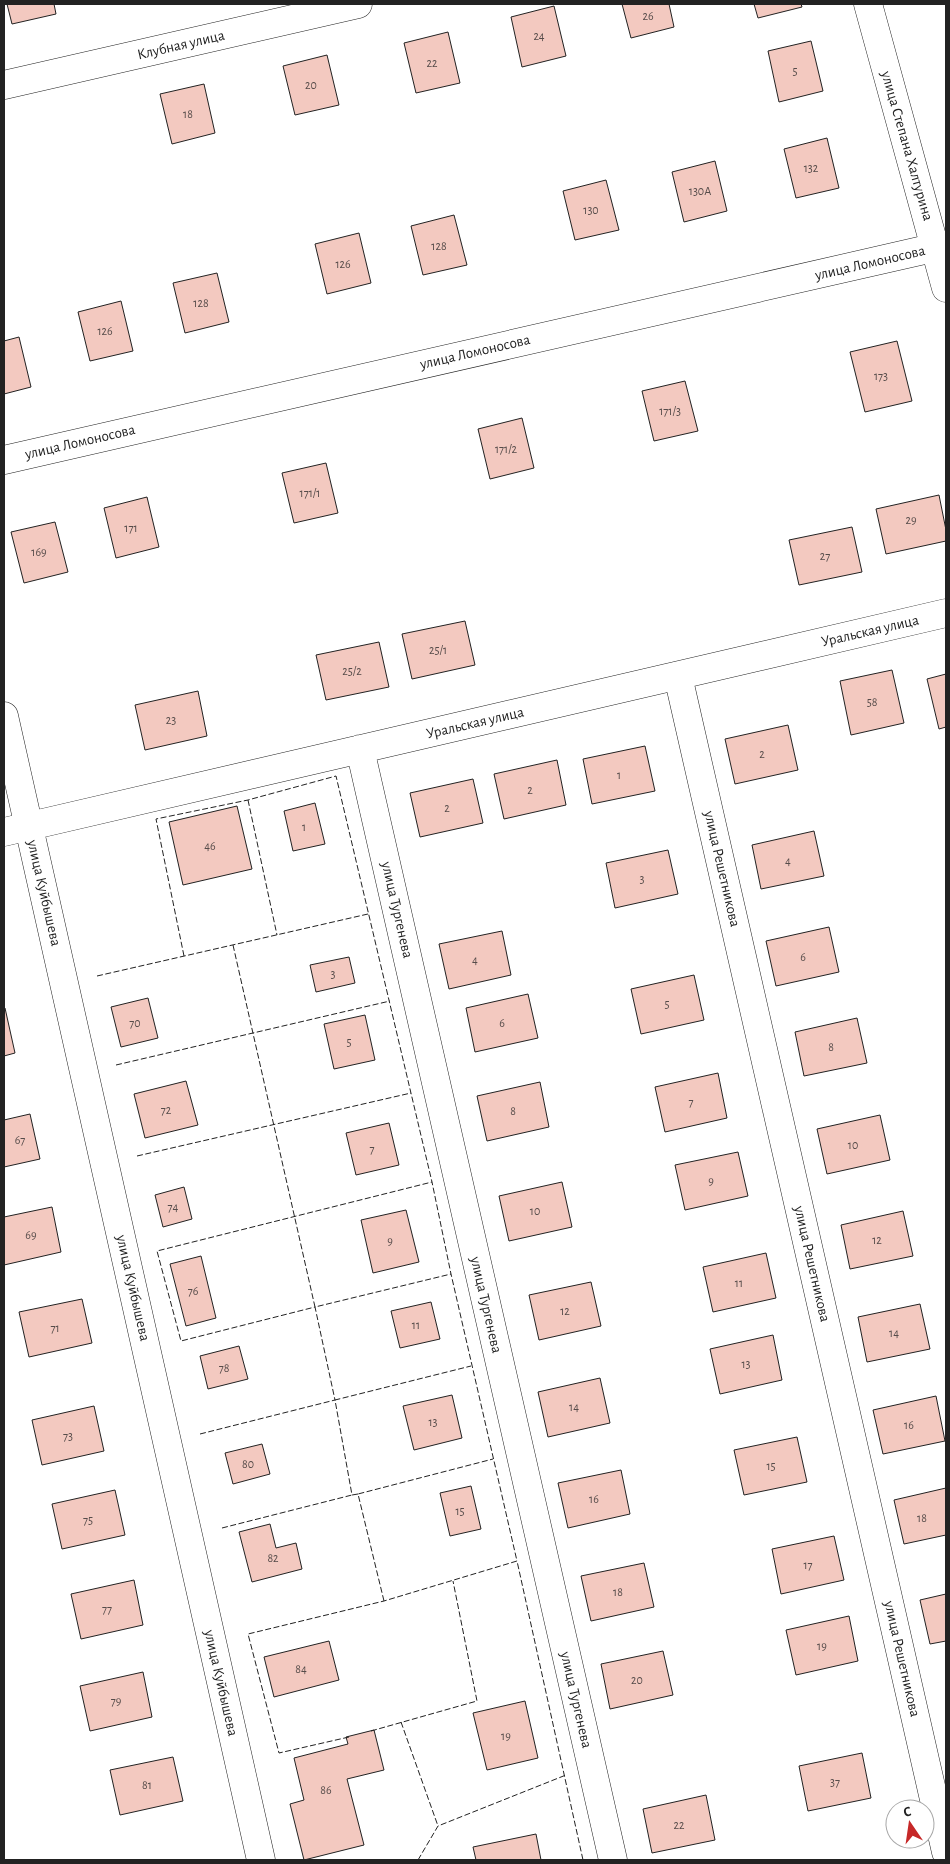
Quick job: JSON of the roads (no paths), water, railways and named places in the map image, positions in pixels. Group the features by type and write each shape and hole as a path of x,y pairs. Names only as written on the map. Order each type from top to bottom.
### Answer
{"street":[{"name":"Клубная улица","path":"4,85 358,4"},
{"name":"улица Степана Халтурина","path":"868,4 941,246 946,288"},
{"name":"улица Ломоносова","path":"4,460 941,246"},
{"name":"Уральская улица","path":"16,829 946,613"},
{"name":"улица Решетникова","path":"678,676 946,1853"},
{"name":"улица Куйбышева","path":"4,716 16,829 261,1860"},
{"name":"улица Тургенева","path":"360,749 613,1860"},
{"path":"925,1860 946,1853"}]}
